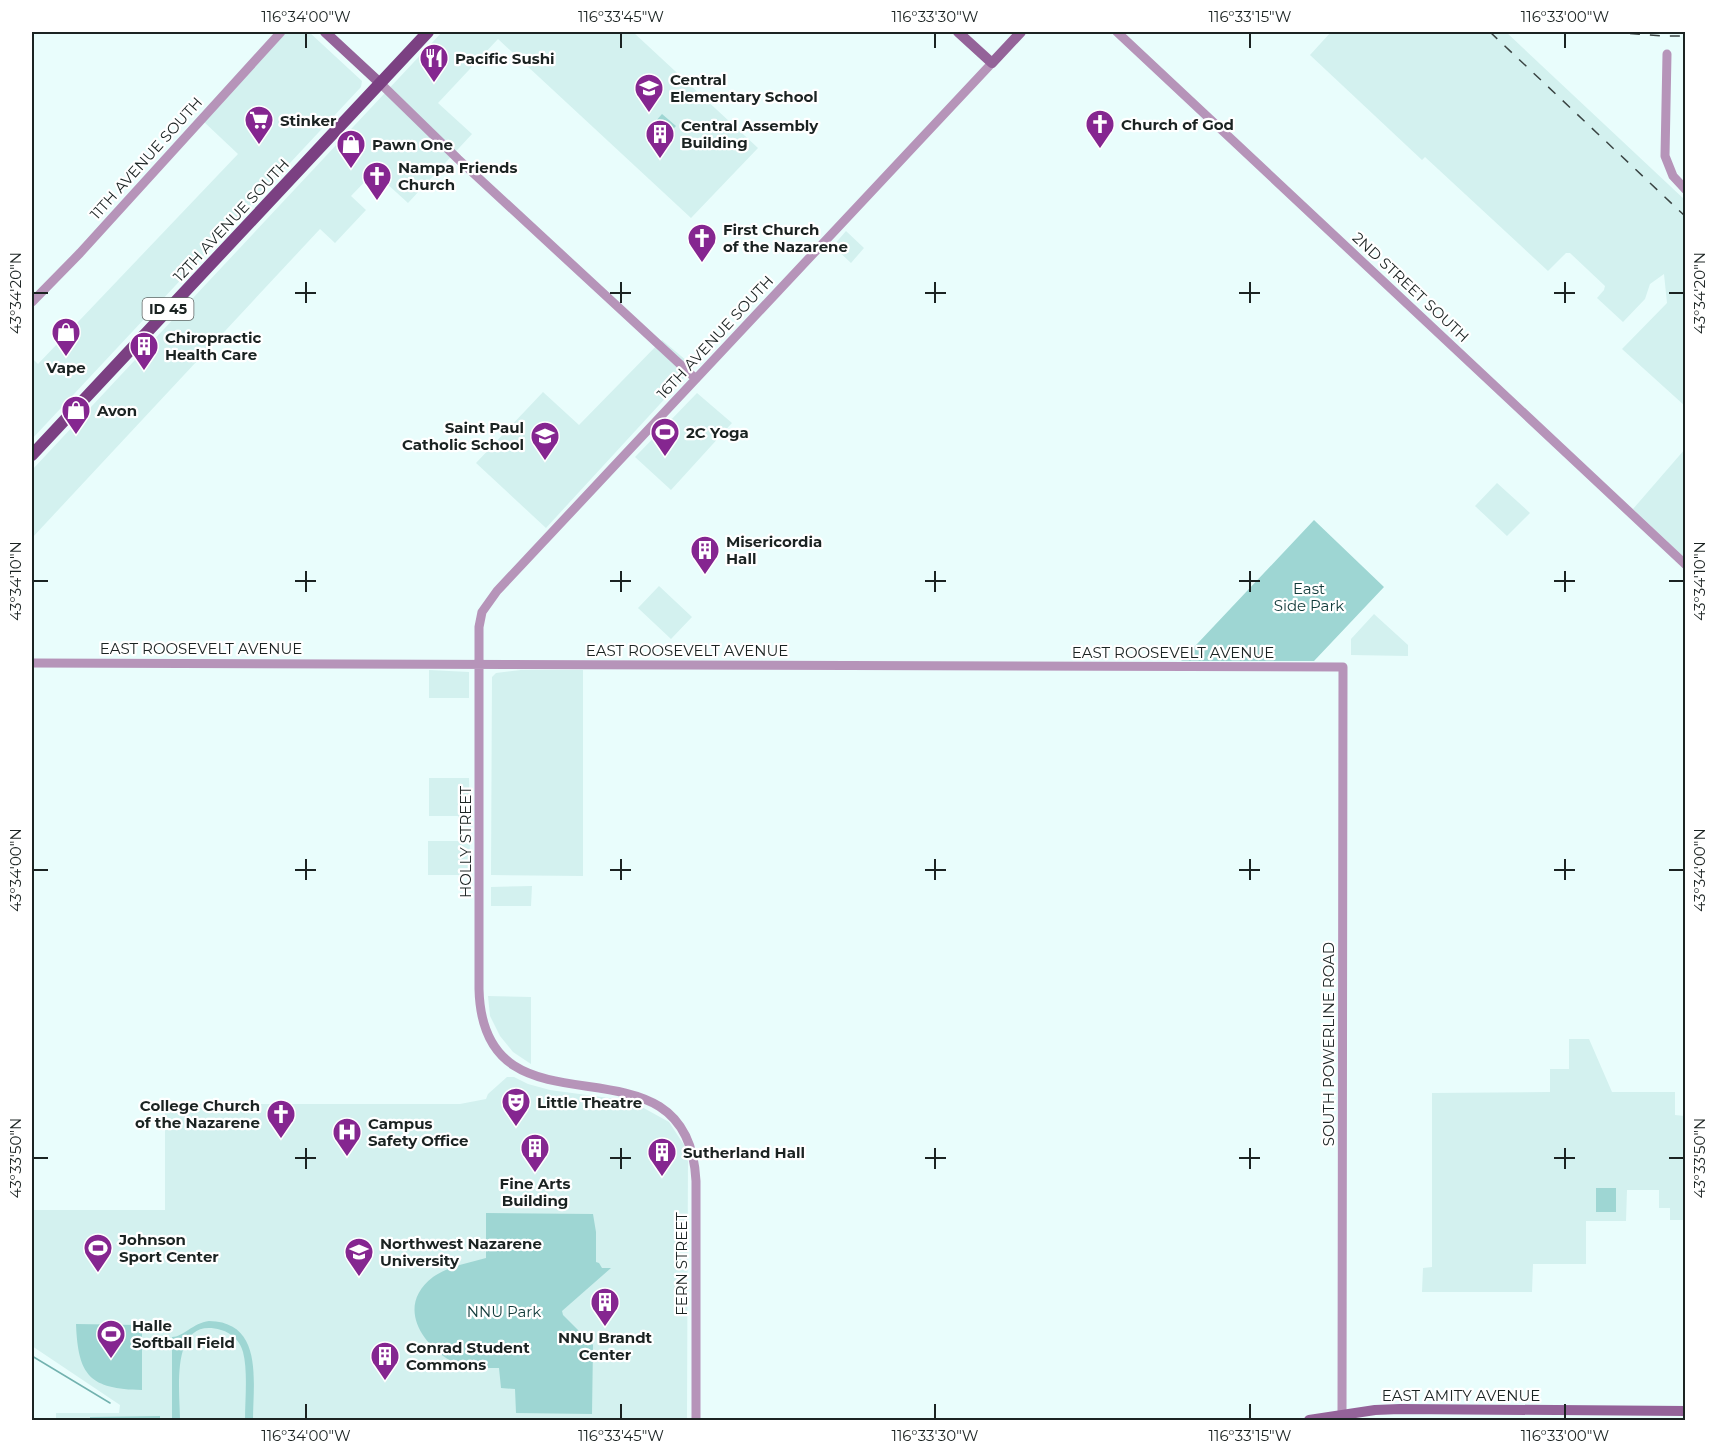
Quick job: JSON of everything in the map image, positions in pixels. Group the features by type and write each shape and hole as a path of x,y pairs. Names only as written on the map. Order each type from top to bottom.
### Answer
{"main road":[{"path":"325,32 380,83"},
{"name":"12TH AVENUE SOUTH","path":"32,455 428,32"},
{"path":"958,32 992,63"},
{"name":"16TH AVENUE SOUTH","path":"992,63 1021,32"},
{"name":"EAST AMITY AVENUE","path":"1309,1420 1342,1418 1400,1409 1686,1411"}],"street":[{"name":"11TH AVENUE SOUTH","path":"32,302 104,227 281,32"},
{"name":"2ND STREET SOUTH","path":"1117,32 1686,565"},
{"path":"1667,54 1665,156 1673,176 1686,190"},
{"name":"16TH AVENUE SOUTH","path":"482,612 497,591 992,63"},
{"path":"380,83 496,195 696,379"},
{"name":"HOLLY STREET","path":"482,612 479,627 479,1004 483,1022 491,1041 510,1064 520,1070 550,1081 641,1096 671,1115"},
{"name":"EAST ROOSEVELT AVENUE","path":"32,663 1343,668"},
{"name":"SOUTH POWERLINE ROAD","path":"1342,1418 1343,668"},
{"name":"FERN STREET","path":"671,1115 683,1130 693,1152 695,1165 696,1420"}],"shaded area":[{"path":"287,32 309,32 362,81 361,87 32,439 32,358 38,364 238,154 203,121"},
{"path":"442,32 633,32 758,148 691,218 498,39 438,103 472,134 408,203 374,172 351,196 366,210 335,243 320,229 32,538 32,470"},
{"path":"1331,32 1506,32 1685,200 1685,406 1622,349 1667,303 1664,274 1650,284 1645,299 1623,322 1597,298 1605,286 1570,253 1566,253 1548,271 1425,157 1422,160 1310,55"},
{"path":"846,231 864,248 851,263 833,246"},
{"path":"662,340 694,367 546,528 476,463 543,392 579,425"},
{"path":"697,393 732,423 671,490 635,457"},
{"path":"1685,449 1685,558 1633,509"},
{"path":"1497,483 1530,513 1507,536 1475,506"},
{"path":"659,586 692,617 671,639 638,608"},
{"path":"1374,614 1408,645 1408,656 1351,655 1351,639"},
{"path":"429,670 469,672 469,698 429,698"},
{"path":"521,670 583,670 583,876 491,875 492,677 496,673"},
{"path":"429,778 469,778 470,825 458,820 458,816 429,816"},
{"path":"428,841 470,841 469,875 428,875"},
{"path":"532,886 531,906 491,906 491,887"},
{"path":"488,996 531,997 531,1064 513,1052 500,1036 490,1016"},
{"path":"1569,1039 1589,1039 1612,1092 1675,1092 1675,1115 1685,1116 1685,1220 1670,1220 1670,1208 1659,1208 1659,1190 1627,1190 1626,1221 1586,1221 1586,1264 1533,1264 1532,1292 1422,1292 1423,1268 1432,1267 1432,1093 1550,1092 1550,1069 1569,1069"},
{"name":"Northwest Nazarene University","path":"507,1077 514,1077 528,1084 550,1090 631,1101 669,1122 688,1151 687,1420 56,1420 56,1413 119,1413 120,1405 32,1346 32,1210 165,1210 165,1104 460,1104 486,1099 488,1094"}],"green space":[{"path":"662,114 676,126 661,142 648,130"},
{"name":"East Side Park","path":"1314,520 1384,587 1314,661 1181,661"},
{"path":"1596,1188 1616,1188 1616,1212 1596,1212"},
{"name":"NNU Park","path":"486,1213 593,1214 596,1232 596,1262 602,1268 611,1268 562,1311 563,1315 593,1345 592,1414 516,1413 515,1389 501,1388 499,1368 473,1367 454,1363 438,1352 421,1332 416,1321 415,1310 416,1299 422,1287 433,1277 446,1270 486,1258"},
{"path":"209,1321 227,1324 239,1332 247,1343 254,1372 253,1420 245,1420 245,1368 240,1344 225,1331 204,1328 193,1334 185,1345 179,1375 180,1420 172,1420 172,1337"},
{"name":"Halle Softball Field","path":"76,1324 138,1325 142,1329 142,1390 110,1387 90,1376 80,1356"},
{"path":"160,1416 160,1420 90,1420 90,1417"}],"waterway":[{"path":"32,1356 110,1403"}],"railway":[{"path":"1490,32 1686,217"},
{"path":"1610,32 1686,36"}],"place":[{"name":"Pacific Sushi","path":"434,84"},
{"name":"Central Elementary School","path":"649,114"},
{"name":"Stinker","path":"259,146"},
{"name":"Church of God","path":"1100,150"},
{"name":"Central Assembly Building","path":"660,160"},
{"name":"Pawn One","path":"351,170"},
{"name":"Nampa Friends Church","path":"377,202"},
{"name":"First Church of the Nazarene","path":"702,264"},
{"name":"Vape","path":"66,358"},
{"name":"Chiropractic Health Care","path":"144,372"},
{"name":"Avon","path":"76,436"},
{"name":"2C Yoga","path":"665,458"},
{"name":"Saint Paul Catholic School","path":"545,462"},
{"name":"Misericordia Hall","path":"705,576"},
{"name":"Little Theatre","path":"516,1128"},
{"name":"College Church of the Nazarene","path":"281,1140"},
{"name":"Campus Safety Office","path":"347,1158"},
{"name":"Fine Arts Building","path":"535,1174"},
{"name":"Sutherland Hall","path":"662,1178"},
{"name":"Johnson Sport Center","path":"98,1274"},
{"name":"Northwest Nazarene University","path":"359,1278"},
{"name":"NNU Brandt Center","path":"605,1328"},
{"name":"Halle Softball Field","path":"111,1360"},
{"name":"Conrad Student Commons","path":"385,1382"}]}
